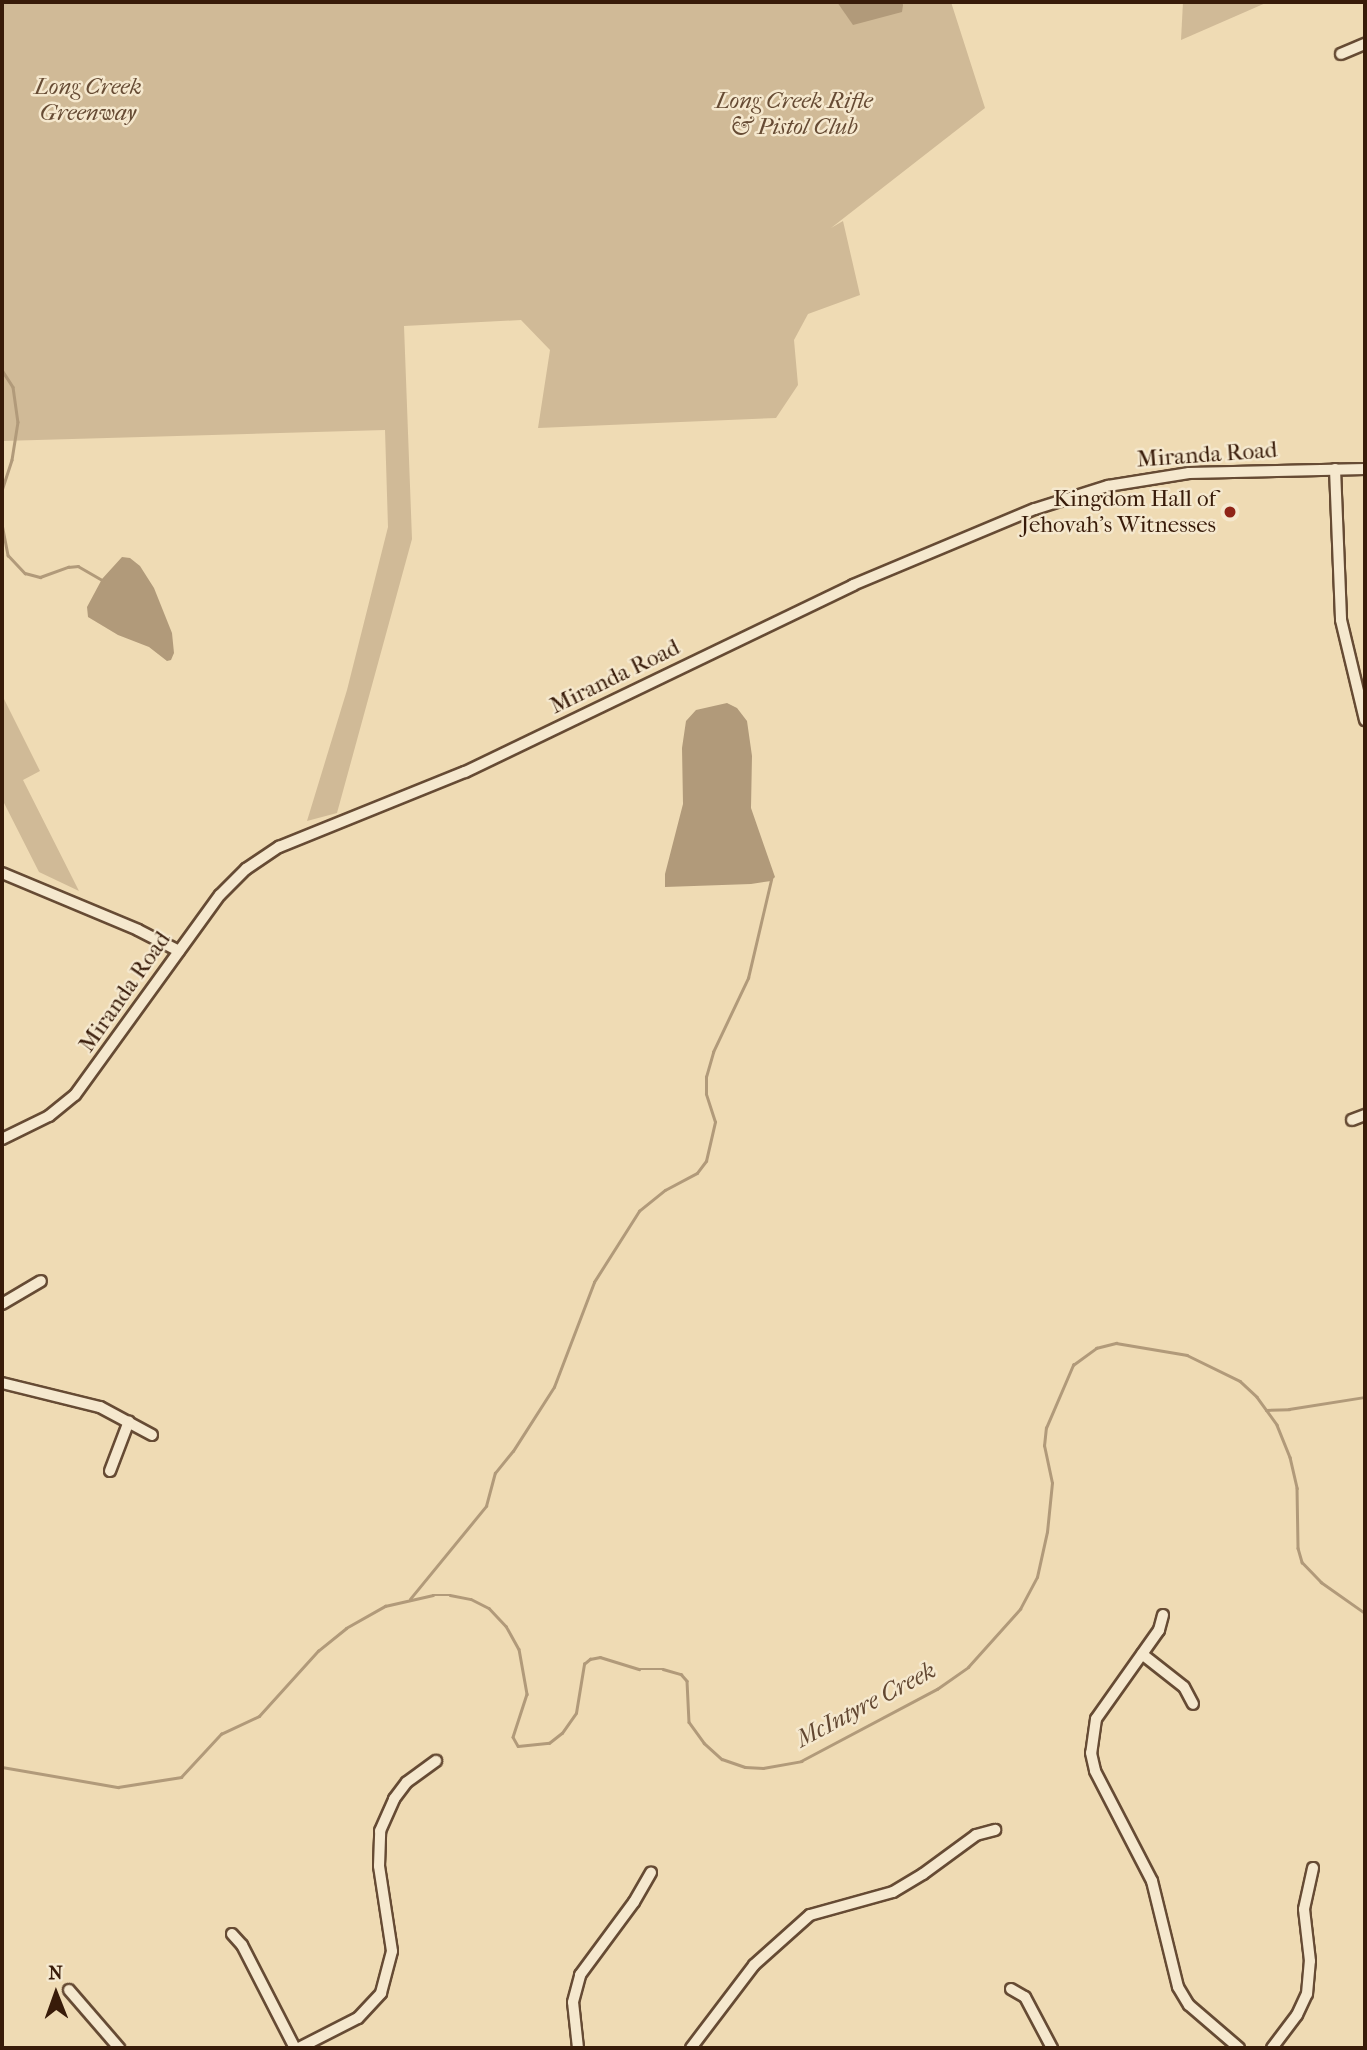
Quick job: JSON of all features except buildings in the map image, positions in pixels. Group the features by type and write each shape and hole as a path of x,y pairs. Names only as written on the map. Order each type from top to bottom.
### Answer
{"street":[{"path":"1341,54 1365,44"},
{"path":"1335,469 1341,620 1365,720"},
{"name":"Miranda Road","path":"2,1139 49,1116 75,1095 233,881 279,847 465,772 853,584 1005,520 1086,492 1128,481 1200,472 1365,469"},
{"path":"2,873 138,930 179,951"},
{"path":"1352,1120 1365,1115"},
{"path":"2,1304 41,1282"},
{"path":"2,1383 92,1404 152,1435"},
{"path":"110,1471 129,1421"},
{"path":"1163,1615 1159,1630 1096,1719 1091,1753 1095,1771 1152,1881 1178,1987 1189,2005 1239,2048"},
{"path":"1142,1654 1184,1687 1193,1704"},
{"path":"232,1934 242,1945 297,2048 358,2018 381,1993 392,1951 379,1866 380,1831 390,1806 407,1782 436,1761"},
{"path":"691,2048 754,1965 810,1915 894,1892 976,1835 995,1830"},
{"path":"1272,2048 1297,2015 1307,1994 1310,1961 1304,1909 1313,1868"},
{"path":"579,2048 573,2002 579,1975 634,1902 651,1871"},
{"path":"1011,1989 1025,1997 1052,2048"},
{"path":"69,1990 119,2048"}],"green space":[{"path":"2,2 951,2 985,108 831,228 843,221 860,295 808,314 794,340 798,385 776,418 538,428 550,350 521,320 404,326 412,539 337,813 307,821 347,690 388,527 385,430 2,441"},
{"path":"1183,2 1268,2 1181,40"},
{"path":"2,695 40,771 23,780 79,891 39,872 2,799"}],"shaded area":[{"path":"837,2 902,2 903,5 902,12 853,25"},
{"path":"122,557 130,558 140,566 154,588 172,633 174,653 171,660 167,661 149,647 118,635 88,617 87,607 102,579"},
{"path":"727,703 737,708 747,721 752,756 751,808 775,877 771,881 751,884 665,887 665,874 683,804 682,748 686,721 696,710"}],"waterway":[{"path":"2,370 13,387 18,422 12,460 2,491"},
{"path":"2,524 8,555 25,573 40,577 78,566 102,580"},
{"path":"410,1599 486,1506 495,1473 513,1451 554,1387 594,1282 639,1211 665,1190 697,1173 706,1161 715,1122 706,1094 706,1077 713,1052 748,978 771,880"},
{"name":"McIntyre Creek","path":"2,1767 118,1787 181,1777 221,1734 259,1716 318,1651 346,1628 385,1606 433,1595 471,1599 489,1608 506,1626 519,1649 527,1694 513,1737 518,1746 549,1743 562,1733 576,1713 584,1664 590,1659 600,1657 639,1669 663,1669 681,1674 687,1681 689,1722 704,1743 722,1759 745,1767 763,1768 801,1761 937,1689 968,1667 1020,1609 1037,1577 1047,1532 1052,1483 1044,1446 1046,1428 1073,1365 1096,1348 1116,1343 1187,1355 1240,1381 1257,1397 1277,1425 1290,1457 1297,1488 1298,1548 1302,1562 1321,1582 1365,1613"},
{"path":"1266,1410 1365,1397"}],"place":[{"name":"Kingdom Hall of Jehovah’s Witnesses","path":"1230,512"}],"park label":[{"name":"Long Creek Greenway","path":"88,100"},
{"name":"Long Creek Rifle & Pistol Club","path":"794,114"}]}
